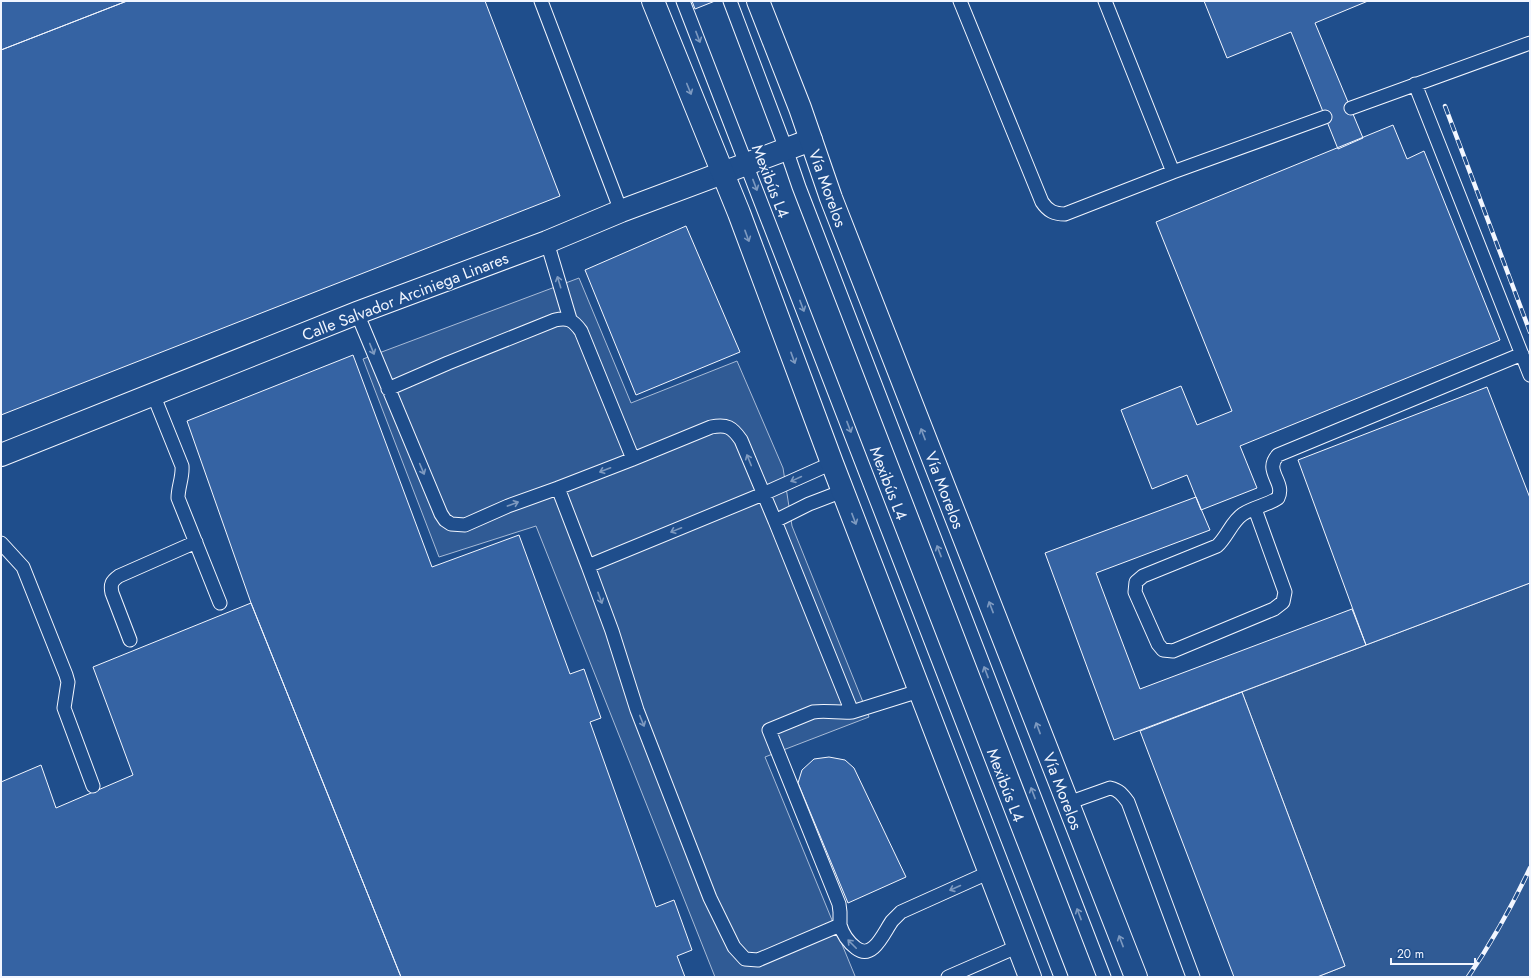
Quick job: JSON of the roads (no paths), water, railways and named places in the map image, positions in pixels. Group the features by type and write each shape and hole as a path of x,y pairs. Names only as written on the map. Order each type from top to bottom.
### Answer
{"main road":[{"path":"654,1 723,174 919,691 1030,977"},
{"name":"Vía Morelos","path":"758,1 811,140 831,198 1136,977"},
{"name":"Calle Salvador Arciniega Linares","path":"1,455 357,313 547,242 621,211 811,140"}],"lane":[{"path":"541,1 621,211"},
{"name":"Mexibús L4","path":"684,1 1061,977"},
{"name":"Mexibús L4","path":"730,1 799,187 1104,977"},
{"path":"960,1 1042,202 1051,212 1057,214 1065,214 1173,172 1325,117"},
{"path":"1105,1 1173,172"},
{"path":"1350,108 1530,43"},
{"path":"1416,84 1530,375"},
{"path":"547,242 570,319"},
{"path":"357,313 441,514 445,520 451,524 465,525 508,506 633,460 711,427 720,425 730,427 741,440 852,712"},
{"path":"388,389 555,320 564,318 570,319 581,331 633,460"},
{"path":"1255,509 1285,592 1283,602 1274,609 1172,650 1163,650 1158,644 1135,592 1136,582 1143,576 1217,546 1223,541 1243,514 1274,501 1280,495 1280,487 1272,466 1274,460 1284,452 1522,354"},
{"path":"153,394 182,466 183,474 178,498 220,603"},
{"path":"588,566 763,494 832,463"},
{"path":"558,488 612,631 637,710 710,898 734,948 745,959 758,960 840,925"},
{"path":"774,522 809,504 843,491"},
{"path":"130,640 110,587 111,582 119,576 196,542"},
{"path":"1,543 23,568 66,675 68,682 64,708 94,786"},
{"path":"919,691 852,712 813,712 769,730 839,904 840,925 844,935 860,951 865,952 870,950 879,942 892,921 901,912 990,872"},
{"path":"1068,803 1110,788 1117,790 1128,802 1193,977"},
{"path":"948,977 973,972 1019,946"}],"railway":[{"path":"1445,106 1530,332"},
{"path":"1468,977 1501,924 1530,868"}]}
